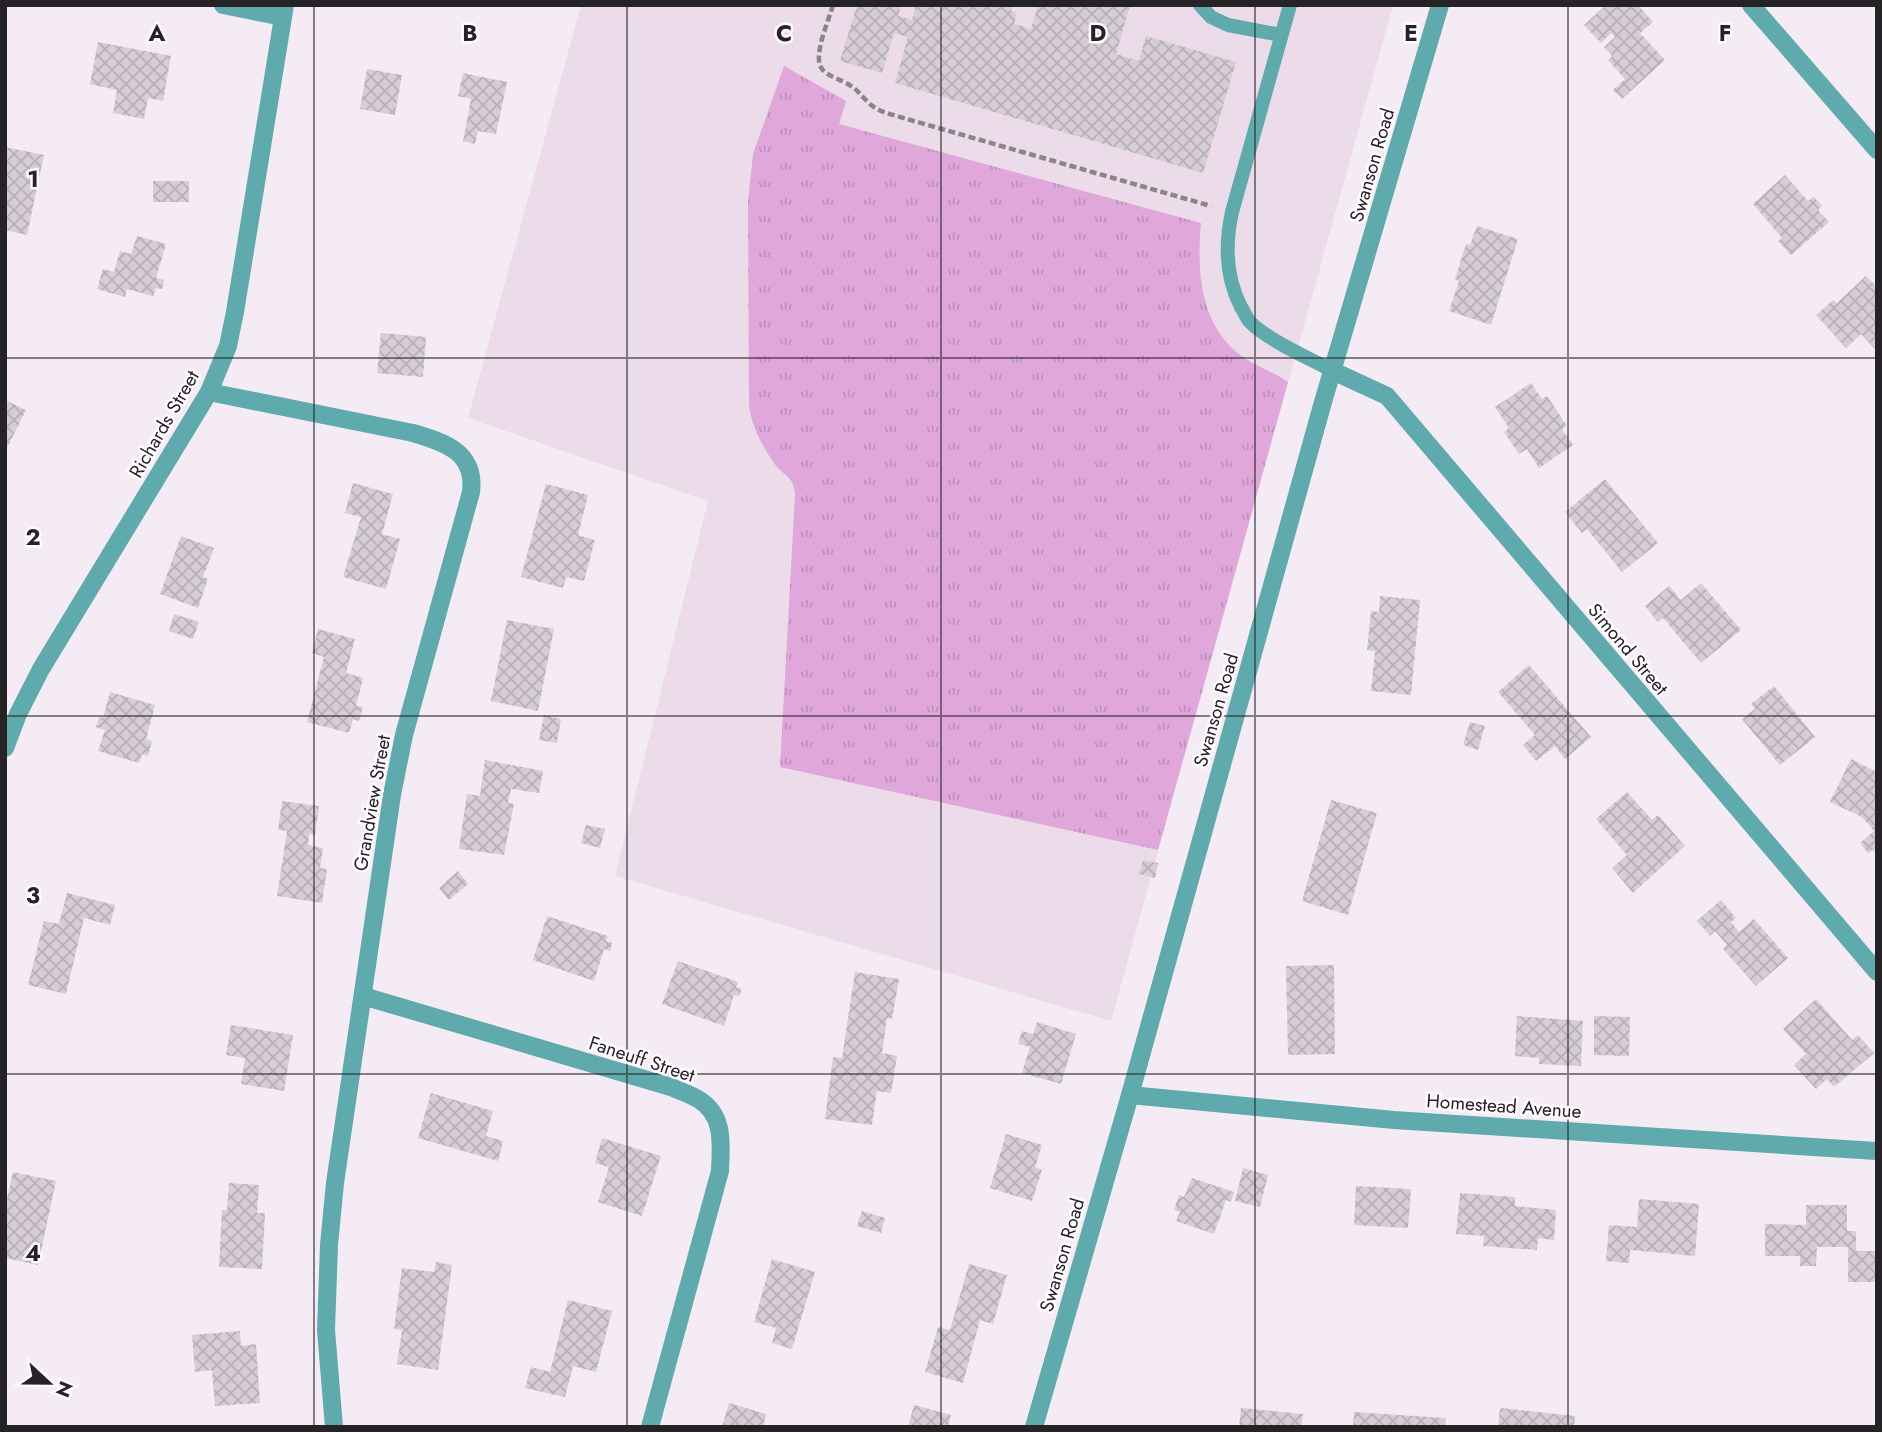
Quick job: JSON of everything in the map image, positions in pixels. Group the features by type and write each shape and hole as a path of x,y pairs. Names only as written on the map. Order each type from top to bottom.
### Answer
{"street":[{"path":"223,5 284,11"},
{"name":"Swanson Road","path":"1034,1427 1333,371 1440,5"},
{"path":"1751,5 1877,150"},
{"name":"Richards Street","path":"5,748 18,714 41,669 209,392 228,346 284,11"},
{"name":"Simond Street","path":"1333,371 1387,396 1877,972"},
{"name":"Grandview Street","path":"209,392 432,439 456,450 465,460 471,475 471,492 404,735 392,795 335,1184 329,1245 326,1330 334,1427"},
{"name":"Faneuff Street","path":"363,996 671,1087 698,1099 716,1117 721,1133 720,1171 650,1427"},
{"name":"Homestead Avenue","path":"1130,1095 1394,1121 1877,1151"}],"lane":[{"path":"1200,5 1211,17 1228,25 1281,35"},
{"path":"1290,5 1232,212 1228,270 1236,297 1248,320 1273,339 1333,371"}],"path":[{"path":"833,5 819,52 820,66 824,72 851,85 874,108 1232,212"}],"shaded area":[{"path":"581,5 1393,5 1111,1021 615,876 708,501 468,418"}],"green space":[{"path":"784,66 846,101 839,124 1201,223 1201,277 1209,312 1216,327 1226,342 1240,355 1288,382 1158,850 780,767 795,495 793,483 777,468 761,442 749,405 748,202 753,154"}],"building":[{"path":"857,5 901,5 898,16 912,20 916,5 1012,5 1011,11 1017,13 1014,24 1031,29 1038,5 1130,5 1116,54 1139,61 1146,36 1236,62 1203,173 895,83 908,37 894,33 882,73 840,61"},
{"path":"1606,5 1638,5 1653,22 1640,33 1665,60 1622,99 1613,90 1625,79 1608,60 1612,56 1604,47 1615,37 1611,33 1601,43 1584,25"},
{"path":"98,42 171,56 163,101 148,98 144,119 113,113 117,90 90,84"},
{"path":"367,69 402,75 395,115 360,109"},
{"path":"463,73 507,82 496,134 478,131 475,144 463,141 471,99 458,96"},
{"path":"5,147 44,155 27,235 5,230"},
{"path":"1785,175 1808,201 1814,197 1822,206 1818,210 1829,222 1791,255 1778,241 1782,238 1753,204"},
{"path":"153,181 189,181 189,202 153,202"},
{"path":"1477,226 1518,239 1491,325 1449,311 1459,281 1455,279 1466,244 1470,245"},
{"path":"137,236 166,244 156,278 164,280 162,289 156,288 153,296 127,289 125,297 97,289 103,269 114,272 120,251 131,254"},
{"path":"1866,276 1877,287 1877,351 1861,334 1846,348 1816,315 1833,300 1837,303"},
{"path":"381,333 426,337 423,377 377,373"},
{"path":"1531,383 1542,399 1547,396 1567,426 1562,429 1573,445 1539,468 1527,449 1519,454 1504,432 1509,428 1495,407"},
{"path":"5,400 26,410 7,448 5,447"},
{"path":"1605,479 1658,543 1622,572 1587,529 1582,533 1565,512"},
{"path":"353,483 393,494 382,534 400,539 386,589 343,577 361,517 345,513"},
{"path":"546,484 588,495 578,535 595,540 584,581 566,577 563,588 521,577"},
{"path":"181,536 214,548 203,577 208,579 198,608 160,594"},
{"path":"1701,583 1741,630 1701,663 1663,618 1658,622 1645,606 1669,586 1681,600"},
{"path":"1380,596 1420,600 1411,695 1371,691 1375,651 1367,650 1371,611 1379,612"},
{"path":"174,614 199,622 193,639 169,631"},
{"path":"507,620 554,629 538,711 491,701"},
{"path":"318,629 355,639 346,673 363,678 356,706 363,707 359,721 353,719 349,733 307,722 324,657 312,653"},
{"path":"1529,665 1591,737 1565,759 1555,746 1536,761 1523,745 1535,735 1498,692"},
{"path":"1774,686 1815,737 1780,765 1742,719 1755,709 1751,704"},
{"path":"110,692 155,705 146,739 152,741 148,756 142,754 139,763 98,751 105,730 96,727 99,717 103,718"},
{"path":"544,715 561,719 557,743 539,740"},
{"path":"1470,722 1485,726 1478,750 1463,745"},
{"path":"1851,759 1877,772 1877,854 1873,850 1868,853 1860,843 1874,831 1862,817 1830,802"},
{"path":"485,760 543,771 539,793 511,789 508,803 514,804 504,855 459,849 467,794 480,796"},
{"path":"1627,792 1652,820 1658,815 1685,846 1633,893 1612,868 1627,855 1596,819"},
{"path":"1331,800 1377,813 1348,915 1302,901"},
{"path":"282,801 319,806 315,835 309,834 308,845 323,848 320,868 327,869 322,903 277,896 287,831 278,830"},
{"path":"586,825 605,829 600,848 581,843"},
{"path":"1143,860 1158,863 1155,878 1139,874"},
{"path":"458,871 468,884 449,900 439,888"},
{"path":"67,893 115,905 110,925 84,918 66,994 28,985 44,921 59,924"},
{"path":"1721,900 1736,918 1731,922 1739,932 1754,919 1788,958 1756,986 1723,949 1727,945 1715,931 1710,936 1697,921"},
{"path":"547,916 608,936 606,941 612,943 610,951 604,949 594,981 533,960"},
{"path":"678,961 738,982 736,987 742,989 739,996 734,995 724,1026 662,1004"},
{"path":"1334,965 1335,1054 1288,1055 1286,966"},
{"path":"855,972 899,979 892,1019 887,1018 882,1053 897,1056 891,1093 877,1091 872,1125 825,1119 833,1057 842,1058"},
{"path":"1816,999 1852,1040 1858,1035 1874,1053 1834,1087 1827,1079 1816,1089 1794,1065 1806,1054 1783,1029"},
{"path":"1517,1016 1583,1021 1581,1066 1539,1064 1539,1058 1515,1056"},
{"path":"1594,1016 1630,1017 1629,1056 1594,1055"},
{"path":"1037,1022 1076,1034 1061,1084 1022,1073 1030,1047 1018,1044 1022,1031 1033,1034"},
{"path":"231,1025 293,1035 284,1091 241,1084 245,1058 226,1055"},
{"path":"431,1093 493,1111 486,1136 503,1141 498,1161 418,1138"},
{"path":"1006,1134 1042,1145 1035,1167 1042,1170 1032,1201 990,1188"},
{"path":"602,1138 661,1156 642,1216 598,1202 609,1167 595,1163"},
{"path":"1243,1168 1268,1175 1260,1207 1235,1201"},
{"path":"13,1172 56,1181 38,1265 5,1258 5,1208"},
{"path":"1192,1178 1234,1192 1231,1202 1226,1200 1214,1234 1176,1221 1180,1212 1174,1210 1179,1195 1184,1197"},
{"path":"229,1183 259,1185 257,1213 265,1213 262,1269 219,1267 222,1210 227,1210"},
{"path":"1356,1186 1411,1189 1408,1228 1354,1225"},
{"path":"1460,1193 1515,1197 1515,1206 1556,1210 1554,1240 1538,1238 1537,1250 1483,1246 1484,1236 1456,1234"},
{"path":"1639,1199 1699,1204 1695,1256 1630,1250 1629,1263 1606,1261 1609,1225 1637,1227"},
{"path":"1806,1205 1847,1205 1847,1231 1856,1231 1856,1251 1877,1251 1877,1282 1848,1282 1848,1247 1817,1247 1816,1266 1800,1266 1800,1256 1765,1256 1765,1224 1806,1225"},
{"path":"862,1211 885,1218 881,1233 857,1226"},
{"path":"772,1259 815,1272 792,1349 772,1343 776,1328 754,1322"},
{"path":"436,1262 452,1265 438,1370 397,1364 402,1330 394,1329 402,1268 434,1272"},
{"path":"969,1264 1007,1275 993,1324 980,1320 963,1383 925,1372 938,1327 950,1330"},
{"path":"568,1300 612,1311 596,1372 573,1366 565,1397 525,1388 531,1367 550,1372"},
{"path":"240,1331 241,1346 256,1344 260,1403 215,1406 212,1370 195,1372 192,1335"},
{"path":"729,1403 766,1414 763,1427 722,1427"},
{"path":"914,1405 951,1415 948,1427 908,1427"},
{"path":"1241,1408 1303,1414 1301,1427 1239,1427"},
{"path":"1500,1408 1575,1416 1574,1427 1498,1427"},
{"path":"1354,1412 1446,1418 1445,1427 1353,1427"}]}
